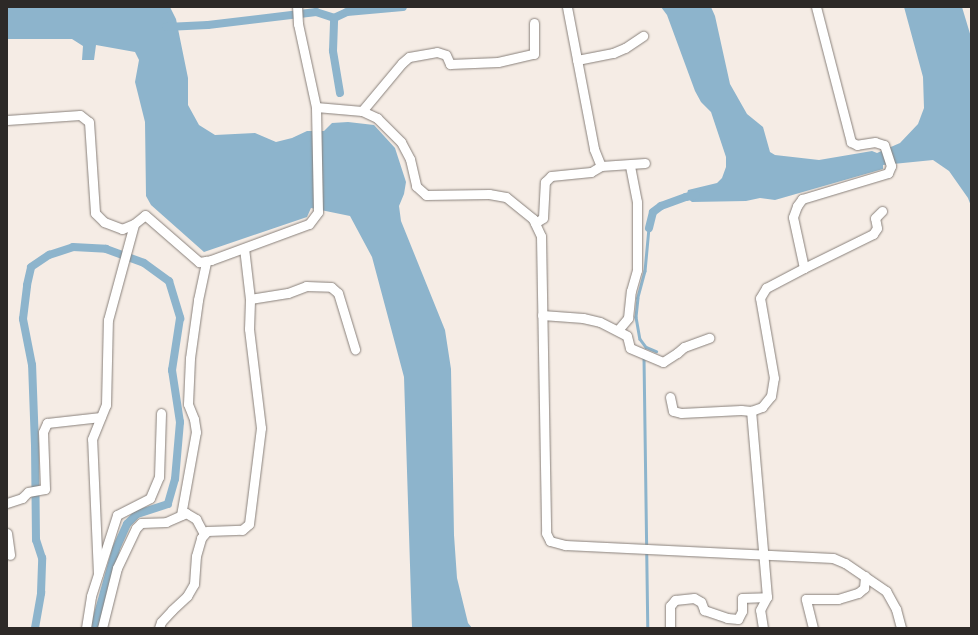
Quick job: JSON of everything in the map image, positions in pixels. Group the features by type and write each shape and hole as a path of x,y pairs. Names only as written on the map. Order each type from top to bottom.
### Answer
{"street":[{"path":"7,120 80,115 89,122 95,213 104,222 122,229 134,224 145,215 198,262 244,248 309,224 318,212 316,107 298,24 297,7"},
{"path":"567,7 594,149 601,166"},
{"path":"804,268 793,217 797,206 802,199 888,173 891,166 884,145 875,142 857,145 852,142 816,7"},
{"path":"362,111 402,62 409,57 437,52 446,55 450,64 498,62 534,54 534,23"},
{"path":"577,60 613,53 625,48 643,36"},
{"path":"316,107 362,111 377,118 401,142 410,159 416,186 426,195 489,194 506,197 533,219 541,236 546,533 550,540 564,545 832,558 846,563 886,590 896,609 901,628"},
{"path":"535,223 543,218 545,182 551,176 591,172 601,166 645,163"},
{"path":"618,330 628,318 631,291 637,270 637,202 630,164"},
{"path":"670,397 673,411 681,413 742,410 751,412 762,407 771,396 774,378 760,298 766,288 873,234 877,228 875,218 882,211"},
{"path":"98,574 92,439 106,405 108,320 134,224"},
{"path":"158,628 161,622 187,596 194,584 196,556 201,538 206,531 242,530 249,524 261,428 249,329 250,298 244,248"},
{"path":"181,515 196,432 194,419 188,404 190,358 198,300 206,260"},
{"path":"250,298 288,293 306,286 330,287 338,293 355,349"},
{"path":"542,315 583,318 600,322 627,336 630,348 663,362 684,347 709,338"},
{"path":"751,412 767,597 760,610 762,628"},
{"path":"86,628 91,596 117,516 150,498 159,477 161,413"},
{"path":"7,503 22,498 28,492 45,489 43,432 47,423 101,417"},
{"path":"102,628 117,568 136,528 141,523 166,522 186,513 196,519 204,534"},
{"path":"7,532 10,556"},
{"path":"813,628 806,599 838,599 858,593 864,588 865,576"},
{"path":"670,628 670,606 675,600 694,598 701,602 704,610 727,618 738,619 742,611 742,598 767,597"}],"water":[{"path":"7,7 170,7 176,19 188,78 188,105 199,125 215,135 255,133 276,142 292,138 307,131 324,131 332,123 348,122 374,125 395,148 406,182 404,194 399,206 401,221 445,330 451,369 454,535 457,578 468,623 472,628 412,628 404,377 372,257 350,216 311,208 307,217 204,252 151,205 146,196 145,122 135,82 139,60 135,52 96,45 94,60 82,60 83,46 72,39 7,39"},
{"path":"661,7 711,7 715,16 730,84 747,114 763,127 770,152 775,155 819,160 872,151 877,153 900,143 918,124 924,108 923,77 904,7 962,7 971,37 971,206 968,198 949,171 933,160 883,165 883,169 775,200 760,198 746,201 692,202 686,197 688,190 717,183 722,178 726,167 726,157 711,112 701,102 695,91 667,15"}],"waterway":[{"path":"340,93 333,51 334,18 347,12 403,7"},
{"path":"166,27 208,25 316,12 334,18"},
{"path":"649,228 653,212 661,206 696,195"},
{"path":"649,228 645,271 638,298 636,317 640,339 646,347 656,351"},
{"path":"35,628 41,593 42,558 36,540 32,365 23,319 27,285 31,267 49,255 73,247 106,249 144,263 169,281 180,318 172,370 180,422 175,479 168,504 137,514 127,524 116,549 94,628"},
{"path":"644,357 648,628"}]}
